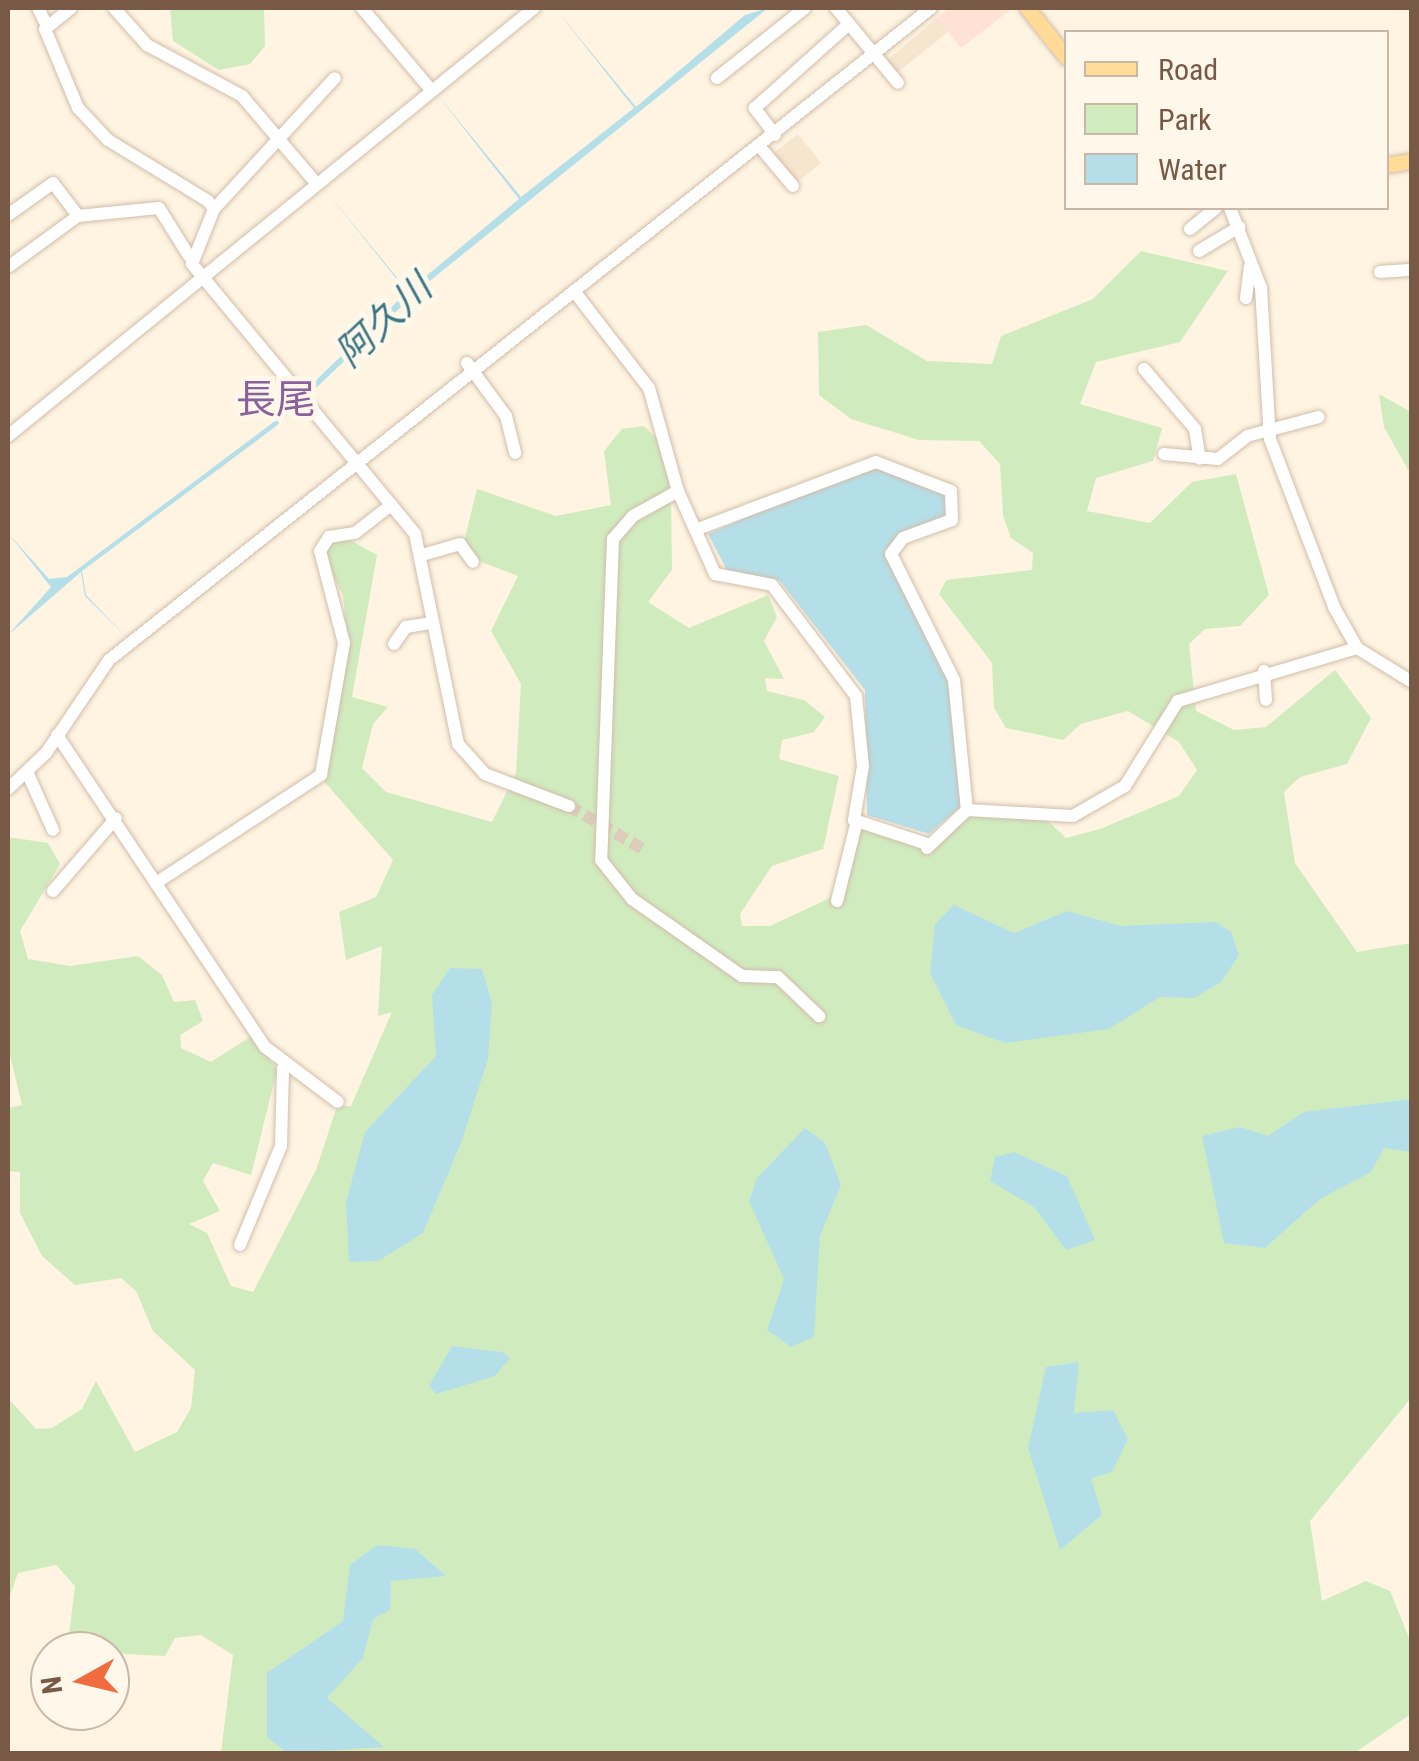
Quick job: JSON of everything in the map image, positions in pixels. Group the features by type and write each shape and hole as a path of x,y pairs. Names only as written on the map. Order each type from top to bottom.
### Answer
{"main road":[{"path":"1028,8 1064,54"}],"street":[{"path":"38,8 90,126 214,208"},
{"path":"45,22 71,8"},
{"path":"362,8 430,90"},
{"path":"8,436 534,8"},
{"path":"717,78 804,8"},
{"path":"836,8 898,83"},
{"path":"8,789 28,774 109,660 476,376 931,8"},
{"path":"115,9 147,45 242,96 316,183"},
{"path":"775,135 755,108 849,24"},
{"path":"189,256 214,208 335,78"},
{"path":"760,147 792,186"},
{"path":"8,215 53,183 78,216"},
{"path":"8,267 78,216 158,208 189,256 391,504 422,555 432,623 464,752 485,774 570,806"},
{"path":"1190,228 1213,210"},
{"path":"1231,210 1261,288 1268,430 1358,648 1412,682"},
{"path":"1199,251 1239,227"},
{"path":"1246,298 1248,246"},
{"path":"1380,272 1412,270"},
{"path":"580,293 658,389 678,491 726,583 764,582 786,598 856,696 857,821 838,901"},
{"path":"467,362 506,416 515,453"},
{"path":"1144,369 1194,429 1200,459"},
{"path":"1164,454 1200,459 1268,430 1319,418"},
{"path":"696,530 876,462 951,491 952,520 904,538 891,554 954,680 967,810"},
{"path":"678,491 632,516 613,539 602,860 632,899 742,976 773,974 820,1016"},
{"path":"159,882 320,775 344,643 320,551 328,537 355,532 391,504"},
{"path":"422,555 460,544 473,562"},
{"path":"394,644 406,627 432,623"},
{"path":"857,821 929,846 967,810 1073,816 1125,786 1178,701 1264,671 1358,648"},
{"path":"1264,671 1266,700"},
{"path":"57,735 283,1068 338,1102"},
{"path":"28,774 54,830"},
{"path":"52,891 116,818"},
{"path":"240,1245 281,1146 283,1068"}],"shaded area":[{"path":"950,8 1013,8 961,48 937,18"},
{"path":"937,18 948,32 894,75 884,63"},
{"path":"798,134 821,163 794,185 771,155"}],"green space":[{"path":"170,8 264,8 265,46 250,64 219,70 173,41"},
{"path":"1141,251 1228,271 1180,342 1096,362 1080,404 1162,428 1153,461 1096,478 1087,511 1150,523 1192,482 1236,474 1269,595 1240,626 1205,629 1189,644 1196,711 1234,730 1266,727 1335,670 1371,718 1347,764 1300,777 1284,792 1295,863 1357,952 1411,943 1411,1398 1310,1521 1322,1601 1366,1581 1390,1591 1411,1643 1411,1714 1353,1754 221,1753 233,1655 201,1635 175,1638 165,1656 130,1654 130,1631 69,1631 75,1586 56,1565 18,1573 8,1601 8,1398 36,1429 52,1428 82,1409 96,1381 135,1452 177,1432 191,1408 195,1370 153,1331 136,1291 121,1278 75,1285 42,1256 20,1213 20,1172 8,1171 8,1108 22,1105 8,1047 8,837 48,843 60,864 20,931 28,959 70,966 138,956 162,975 174,1002 195,1000 203,1021 180,1035 181,1048 211,1062 253,1035 277,1070 251,1175 213,1163 203,1181 220,1211 189,1224 207,1233 231,1286 253,1292 316,1170 337,1106 351,1106 392,1012 378,1016 382,946 346,960 339,912 376,897 393,860 322,779 348,650 343,595 324,559 330,541 346,538 377,555 352,697 388,707 373,724 362,768 386,792 492,822 516,773 521,684 491,631 518,576 461,554 477,489 556,516 611,505 604,451 622,429 644,426 668,450 671,499 672,570 648,602 689,628 768,595 777,617 764,641 784,679 765,678 767,691 804,700 825,717 814,732 782,740 779,759 839,776 823,849 772,866 740,914 742,926 770,926 847,890 840,880 861,826 931,849 957,815 1046,819 1066,838 1100,829 1179,796 1197,770 1179,742 1128,711 1081,724 1063,740 1006,728 994,708 992,663 939,594 946,580 1032,570 1033,553 1011,538 1003,515 1000,464 979,441 919,440 851,419 819,395 818,332 866,325 927,361 992,364 1001,336 1093,299"},
{"path":"1379,394 1411,412 1411,475 1384,427"}],"water":[{"name":"阿久川","path":"555,8 636,107 745,15 768,8 421,288 275,427 82,571 86,595 126,637 85,596 81,572 8,635 51,587 8,533 49,579 67,577 271,424 407,292 322,186 408,291 519,199 436,93 521,197 634,108"},
{"path":"876,462 951,497 950,519 906,531 888,551 949,677 961,806 929,834 867,815 865,690 780,581 729,574 708,534"},
{"path":"954,905 1014,933 1067,911 1121,926 1216,922 1231,932 1239,955 1221,982 1194,998 1160,997 1109,1029 1005,1043 956,1025 930,973 935,924"},
{"path":"450,968 482,969 492,1003 488,1059 461,1143 423,1233 378,1261 349,1262 346,1202 365,1132 436,1056 432,995"},
{"path":"1411,1099 1411,1152 1384,1148 1371,1172 1320,1199 1265,1248 1224,1243 1202,1136 1240,1127 1268,1136 1304,1112"},
{"path":"805,1128 825,1143 841,1185 820,1236 814,1337 791,1347 767,1330 784,1279 749,1201 757,1178"},
{"path":"1014,1152 1067,1176 1095,1240 1066,1250 1034,1207 990,1181 995,1157"},
{"path":"452,1346 502,1352 510,1358 495,1376 436,1394 429,1386"},
{"path":"1079,1362 1074,1413 1113,1410 1128,1439 1112,1472 1091,1478 1102,1515 1060,1550 1028,1448 1046,1367"},
{"path":"377,1545 415,1549 446,1576 391,1581 390,1610 373,1619 363,1658 327,1698 384,1747 287,1753 267,1737 267,1673 343,1621 350,1565"}],"tunnel":[{"path":"569,806 643,849"}],"district":[{"name":"長尾","path":"276,400"}]}
